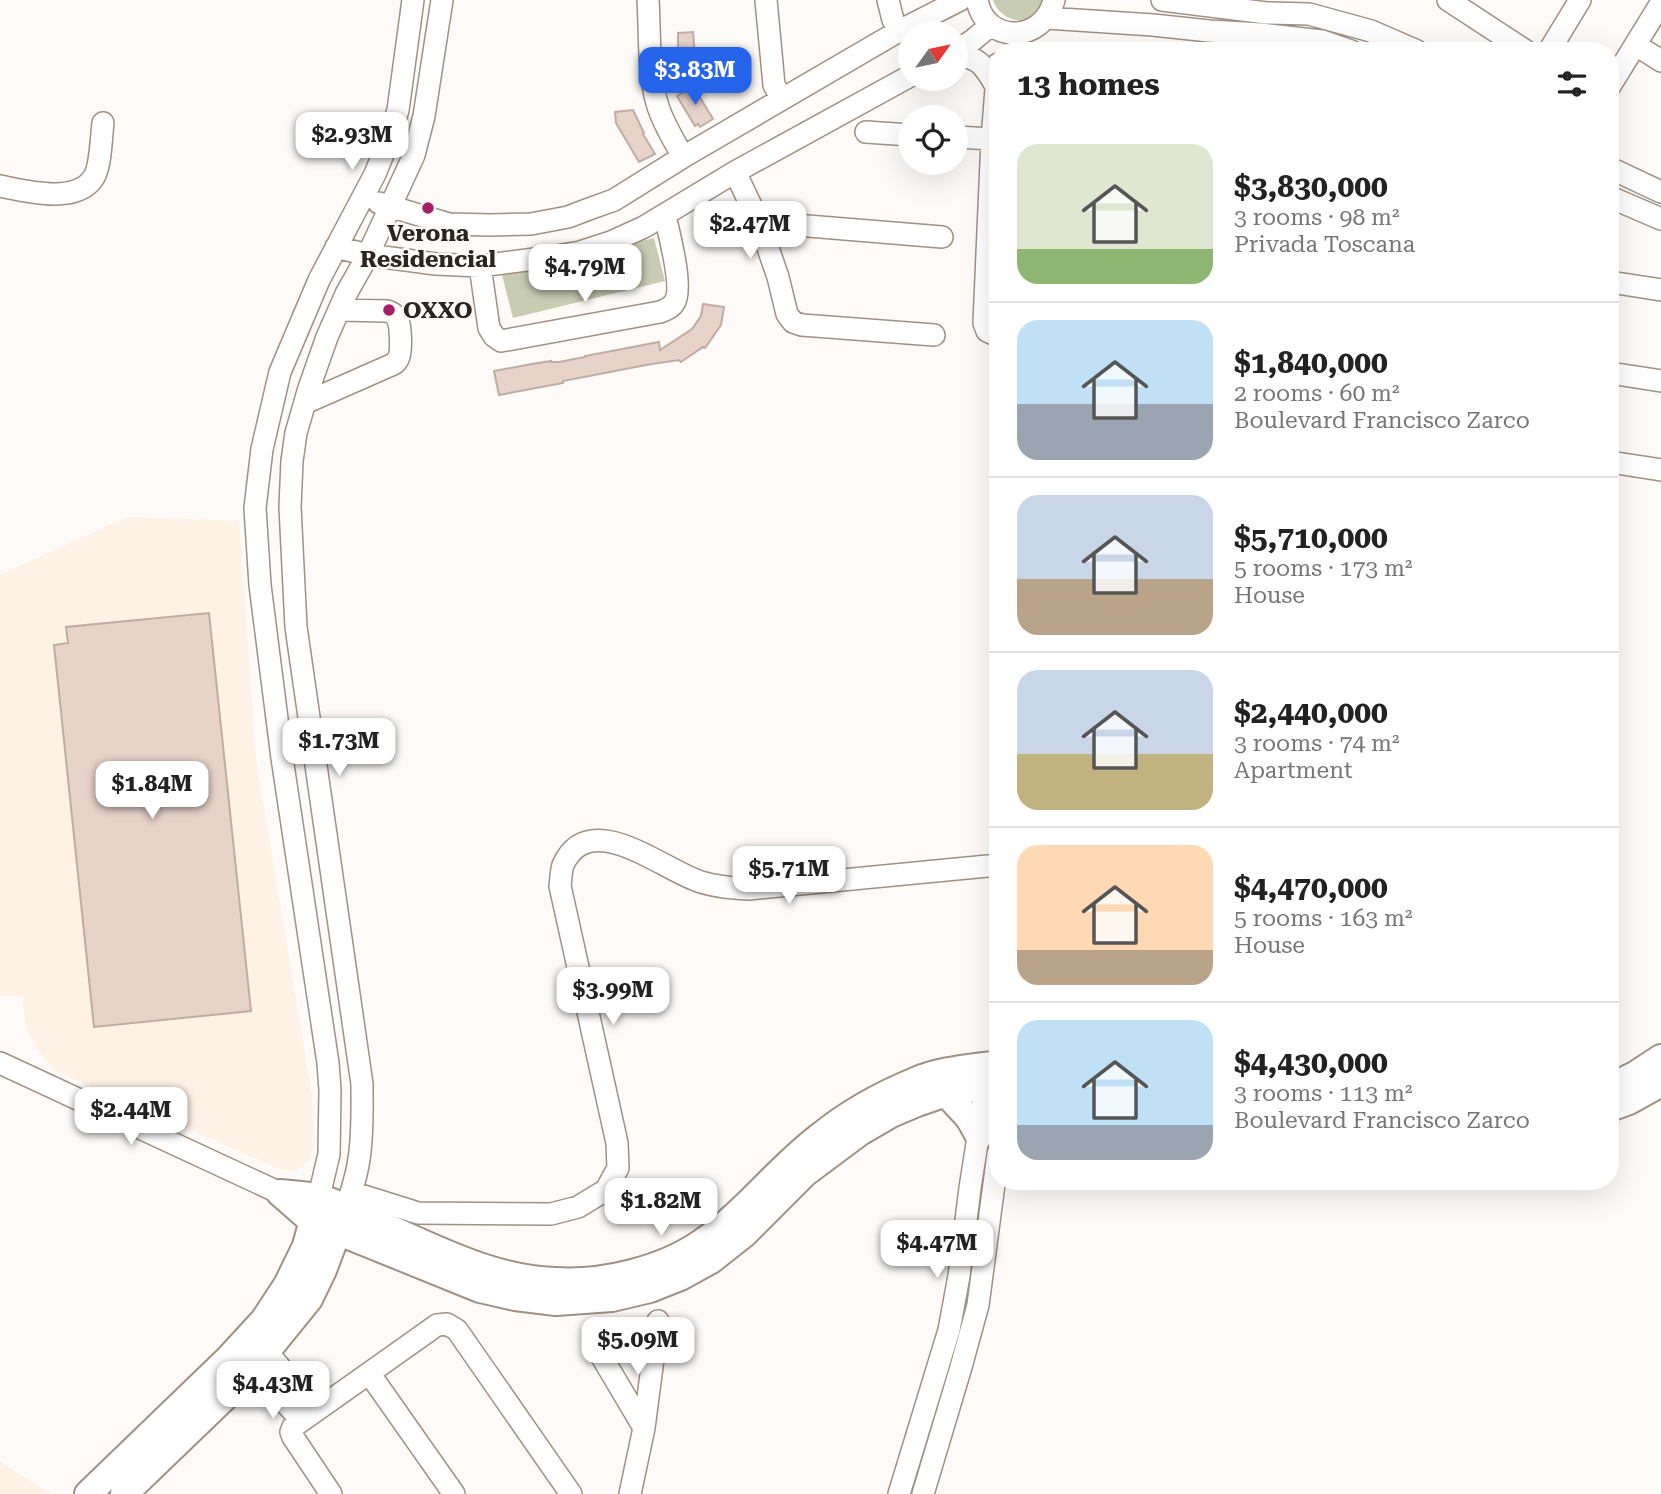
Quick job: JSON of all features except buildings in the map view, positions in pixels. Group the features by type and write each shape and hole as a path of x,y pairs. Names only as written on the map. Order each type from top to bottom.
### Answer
{"main road":[{"path":"1619,1083 1635,1076 1661,1058"},
{"path":"280,1193 316,1209 345,1211 480,1267 518,1277 556,1282 609,1278 643,1270 701,1243 731,1219 792,1159 849,1115 916,1080 960,1069 989,1074"},
{"path":"345,1211 480,1289 555,1302 612,1298 650,1289 711,1260 744,1234 805,1173 860,1132 891,1114 989,1076"},
{"path":"1619,1105 1661,1083"},
{"path":"946,1093 969,1118 988,1145"},
{"path":"88,1494 229,1358 264,1320 287,1285 306,1246 316,1209"},
{"path":"124,1494 229,1393 310,1299 345,1211"}],"street":[{"path":"316,1209 329,1154 328,1063 280,744 260,585 255,508 262,449 280,372 318,281 375,174 398,110 413,0"},
{"path":"442,0 424,116 414,155 327,337 296,433 292,461 290,507 296,627 362,1084 359,1157 345,1211 551,1214 578,1207 606,1189 618,1168 617,1143 560,886 563,866 573,851 586,842 600,840 614,843 633,849 701,882 749,889 989,866"},
{"path":"648,0 656,100 683,157"},
{"path":"766,0 774,85 782,99"},
{"path":"888,0 898,29"},
{"path":"919,21 960,0"},
{"path":"977,0 983,16 997,35"},
{"path":"1163,0 1264,16 1309,14 1371,31 1396,42"},
{"path":"1448,0 1511,42"},
{"path":"1554,42 1580,0"},
{"path":"1619,72 1661,3"},
{"path":"968,43 997,35 1020,33 1040,25 1153,25 1209,31 1264,16 1325,42"},
{"path":"362,198 449,224 531,224 568,217 614,200 898,32"},
{"path":"1636,45 1661,61"},
{"path":"968,57 983,65 989,75"},
{"path":"336,247 368,256 480,266 550,257 611,242 666,216 734,172 898,83"},
{"path":"0,186 50,195 83,188 93,179 97,170 103,123"},
{"path":"866,132 898,134"},
{"path":"968,138 989,139"},
{"path":"734,172 759,222 788,314 793,322 812,326 934,335"},
{"path":"1619,172 1661,192"},
{"path":"1619,201 1661,219"},
{"path":"480,266 489,328 501,341 660,312 673,306 678,296 666,216"},
{"path":"759,222 942,237"},
{"path":"989,274 984,323 989,332"},
{"path":"1619,283 1661,290"},
{"path":"305,403 394,363 400,353 399,326 393,314 387,311 339,310"},
{"path":"1619,375 1661,382"},
{"path":"1619,463 1661,470"},
{"path":"0,1063 280,1193"},
{"path":"923,1494 978,1305 989,1128"},
{"path":"899,1494 949,1330 988,1145"},
{"path":"630,1494 644,1428 658,1321"},
{"path":"331,1494 293,1437 293,1427 438,1325 447,1324 457,1330 571,1494"},
{"path":"596,1347 644,1428"},
{"path":"260,1360 309,1415"},
{"path":"369,1373 454,1494"}],"shaded area":[{"path":"127,517 239,521 256,761 312,1097 314,1147 308,1162 295,1171 280,1169 55,1071 35,1046 25,1025 23,996 0,996 0,575"},
{"path":"0,1462 52,1494 0,1494"}],"green space":[{"path":"993,0 1043,0 1033,16 1020,20 1006,17"},
{"path":"654,238 665,281 513,318 502,275"}],"place":[{"name":"Verona Residencial","path":"428,208"},
{"name":"OXXO","path":"389,310"}]}
